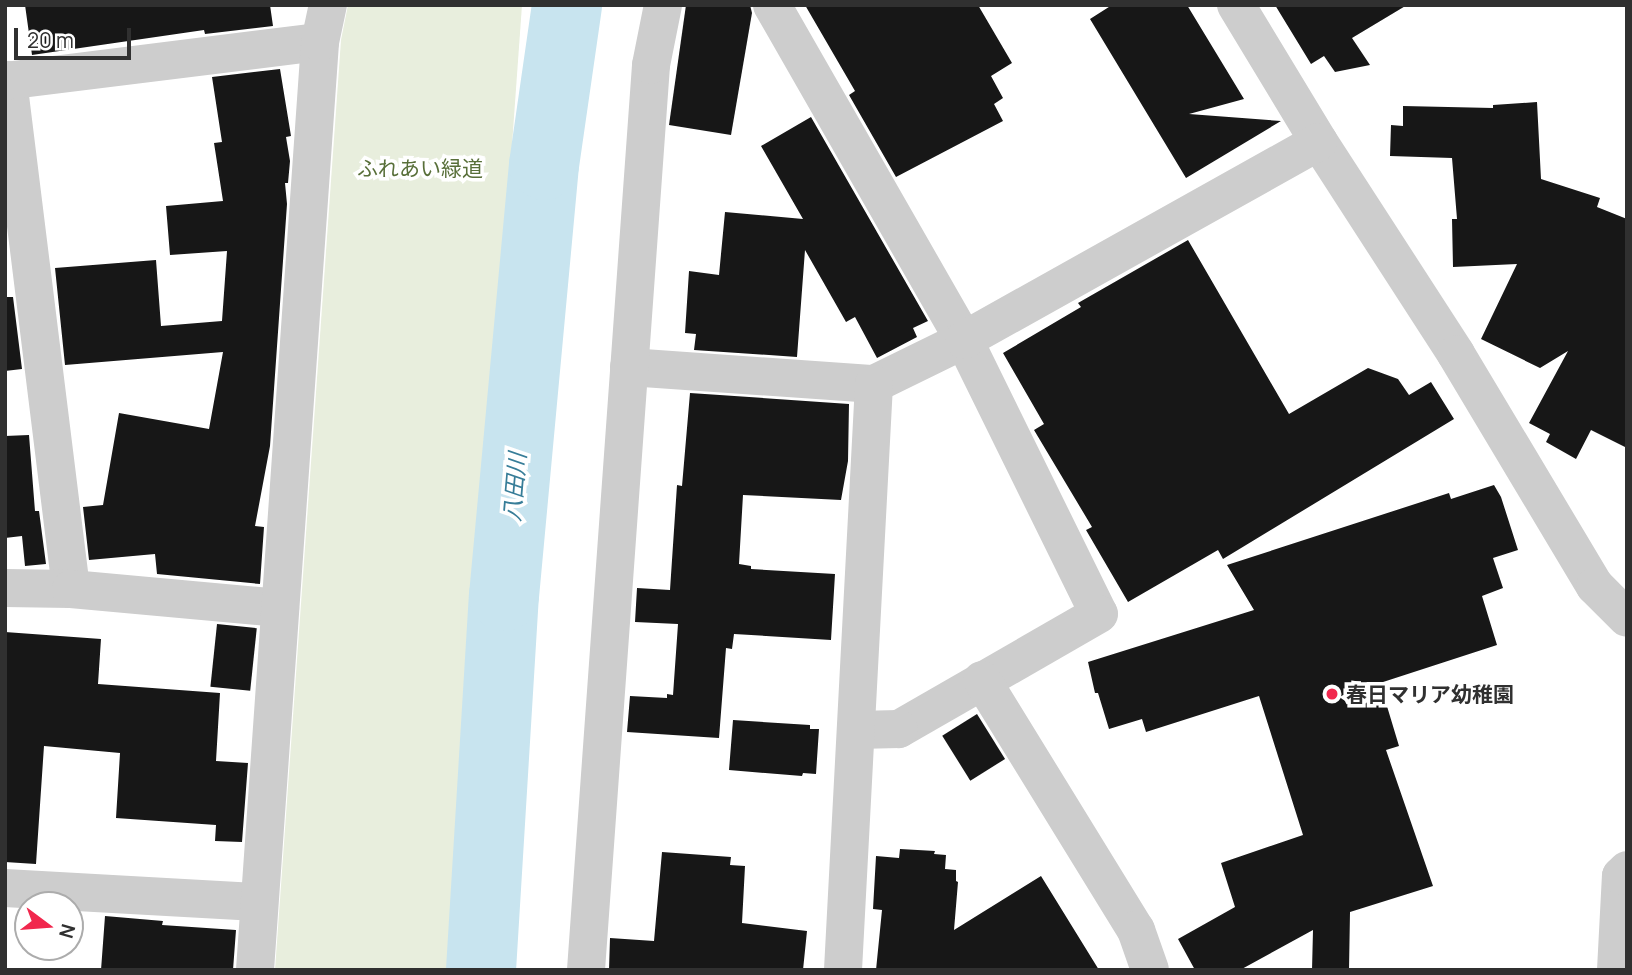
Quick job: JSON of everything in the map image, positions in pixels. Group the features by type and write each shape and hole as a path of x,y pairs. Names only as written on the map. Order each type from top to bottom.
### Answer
{"street":[{"path":"255,970 320,42 328,5"},
{"path":"586,970 650,65 663,5"},
{"path":"772,5 964,340 1099,614 899,729 858,730"},
{"path":"1236,5 1319,142 1456,354 1595,586 1627,618"},
{"path":"71,589 7,80 320,42"},
{"path":"629,367 874,384 964,340 1319,142"},
{"path":"843,970 858,730 874,384"},
{"path":"5,588 71,589 280,608"},
{"path":"982,680 1136,930 1150,970"},
{"path":"1616,970 1621,876 1627,870"},
{"path":"5,888 259,902"}],"green space":[{"name":"ふれあい緑道","path":"348,5 522,5 453,970 275,970 341,40"}],"building":[{"path":"25,5 270,5 273,26 205,34 204,30 32,55"},
{"path":"686,5 750,5 752,13 731,135 669,125"},
{"path":"805,5 978,5 1012,63 991,76 1003,98 994,104 1003,121 896,177 849,95 855,91"},
{"path":"1112,5 1187,5 1244,99 1189,114 1281,121 1186,178 1090,19"},
{"path":"1275,5 1407,5 1352,38 1370,65 1335,72 1324,56 1311,64"},
{"path":"280,69 291,136 286,137 290,161 288,183 285,183 287,204 270,446 255,526 264,527 260,584 157,574 155,554 89,560 83,507 103,505 119,413 209,429 223,352 65,365 55,268 156,260 161,326 222,321 227,251 170,255 166,206 223,201 214,143 222,142 212,77"},
{"path":"1537,102 1541,179 1600,198 1597,207 1627,219 1627,448 1591,430 1576,459 1546,442 1550,434 1529,423 1568,351 1540,368 1481,339 1517,264 1453,267 1452,219 1457,219 1452,158 1390,156 1391,125 1403,126 1403,106 1493,108 1493,105"},
{"path":"811,117 928,321 913,328 917,337 877,358 855,317 846,322 805,250 797,357 694,350 696,334 685,333 689,271 719,275 725,212 803,219 761,146"},
{"path":"1188,240 1289,414 1368,368 1398,379 1409,395 1431,382 1454,419 1223,559 1218,550 1128,602 1086,530 1092,527 1034,430 1044,424 1003,353 1081,307 1078,303"},
{"path":"5,297 13,297 22,369 5,371"},
{"path":"690,393 849,404 848,461 841,500 743,495 739,564 751,566 751,569 835,574 831,640 734,634 732,649 726,648 719,738 627,732 630,696 667,698 667,694 673,695 678,624 635,622 637,588 670,590 677,485 682,486"},
{"path":"29,435 35,511 39,511 46,564 25,566 22,536 5,538 5,436"},
{"path":"1494,485 1501,497 1518,550 1493,558 1503,588 1482,596 1497,645 1380,683 1399,746 1386,750 1433,886 1350,912 1349,970 1312,970 1313,930 1240,970 1195,970 1178,939 1235,907 1221,863 1303,835 1259,696 1146,732 1142,719 1109,729 1098,693 1095,693 1088,662 1254,610 1227,565 1449,493 1451,499"},
{"path":"217,624 257,628 250,691 210,687"},
{"path":"5,632 101,639 98,684 220,693 216,761 248,763 242,842 215,841 216,825 116,818 120,753 44,746 36,864 5,862"},
{"path":"977,714 1005,759 970,781 942,736"},
{"path":"733,720 810,725 810,729 819,729 816,774 803,773 802,776 729,770"},
{"path":"900,849 935,851 934,854 946,855 945,869 956,870 958,882 954,930 1041,876 1099,970 876,970 882,910 873,909 876,856 899,858"},
{"path":"662,852 731,857 730,865 745,866 742,923 807,931 803,970 609,970 610,938 654,941"},
{"path":"105,916 163,921 162,925 236,930 233,970 101,970"}],"waterway":[{"name":"八田川","path":"481,970 504,596 544,165 567,5"}],"place":[{"name":"春日マリア幼稚園","path":"1332,694"}]}
